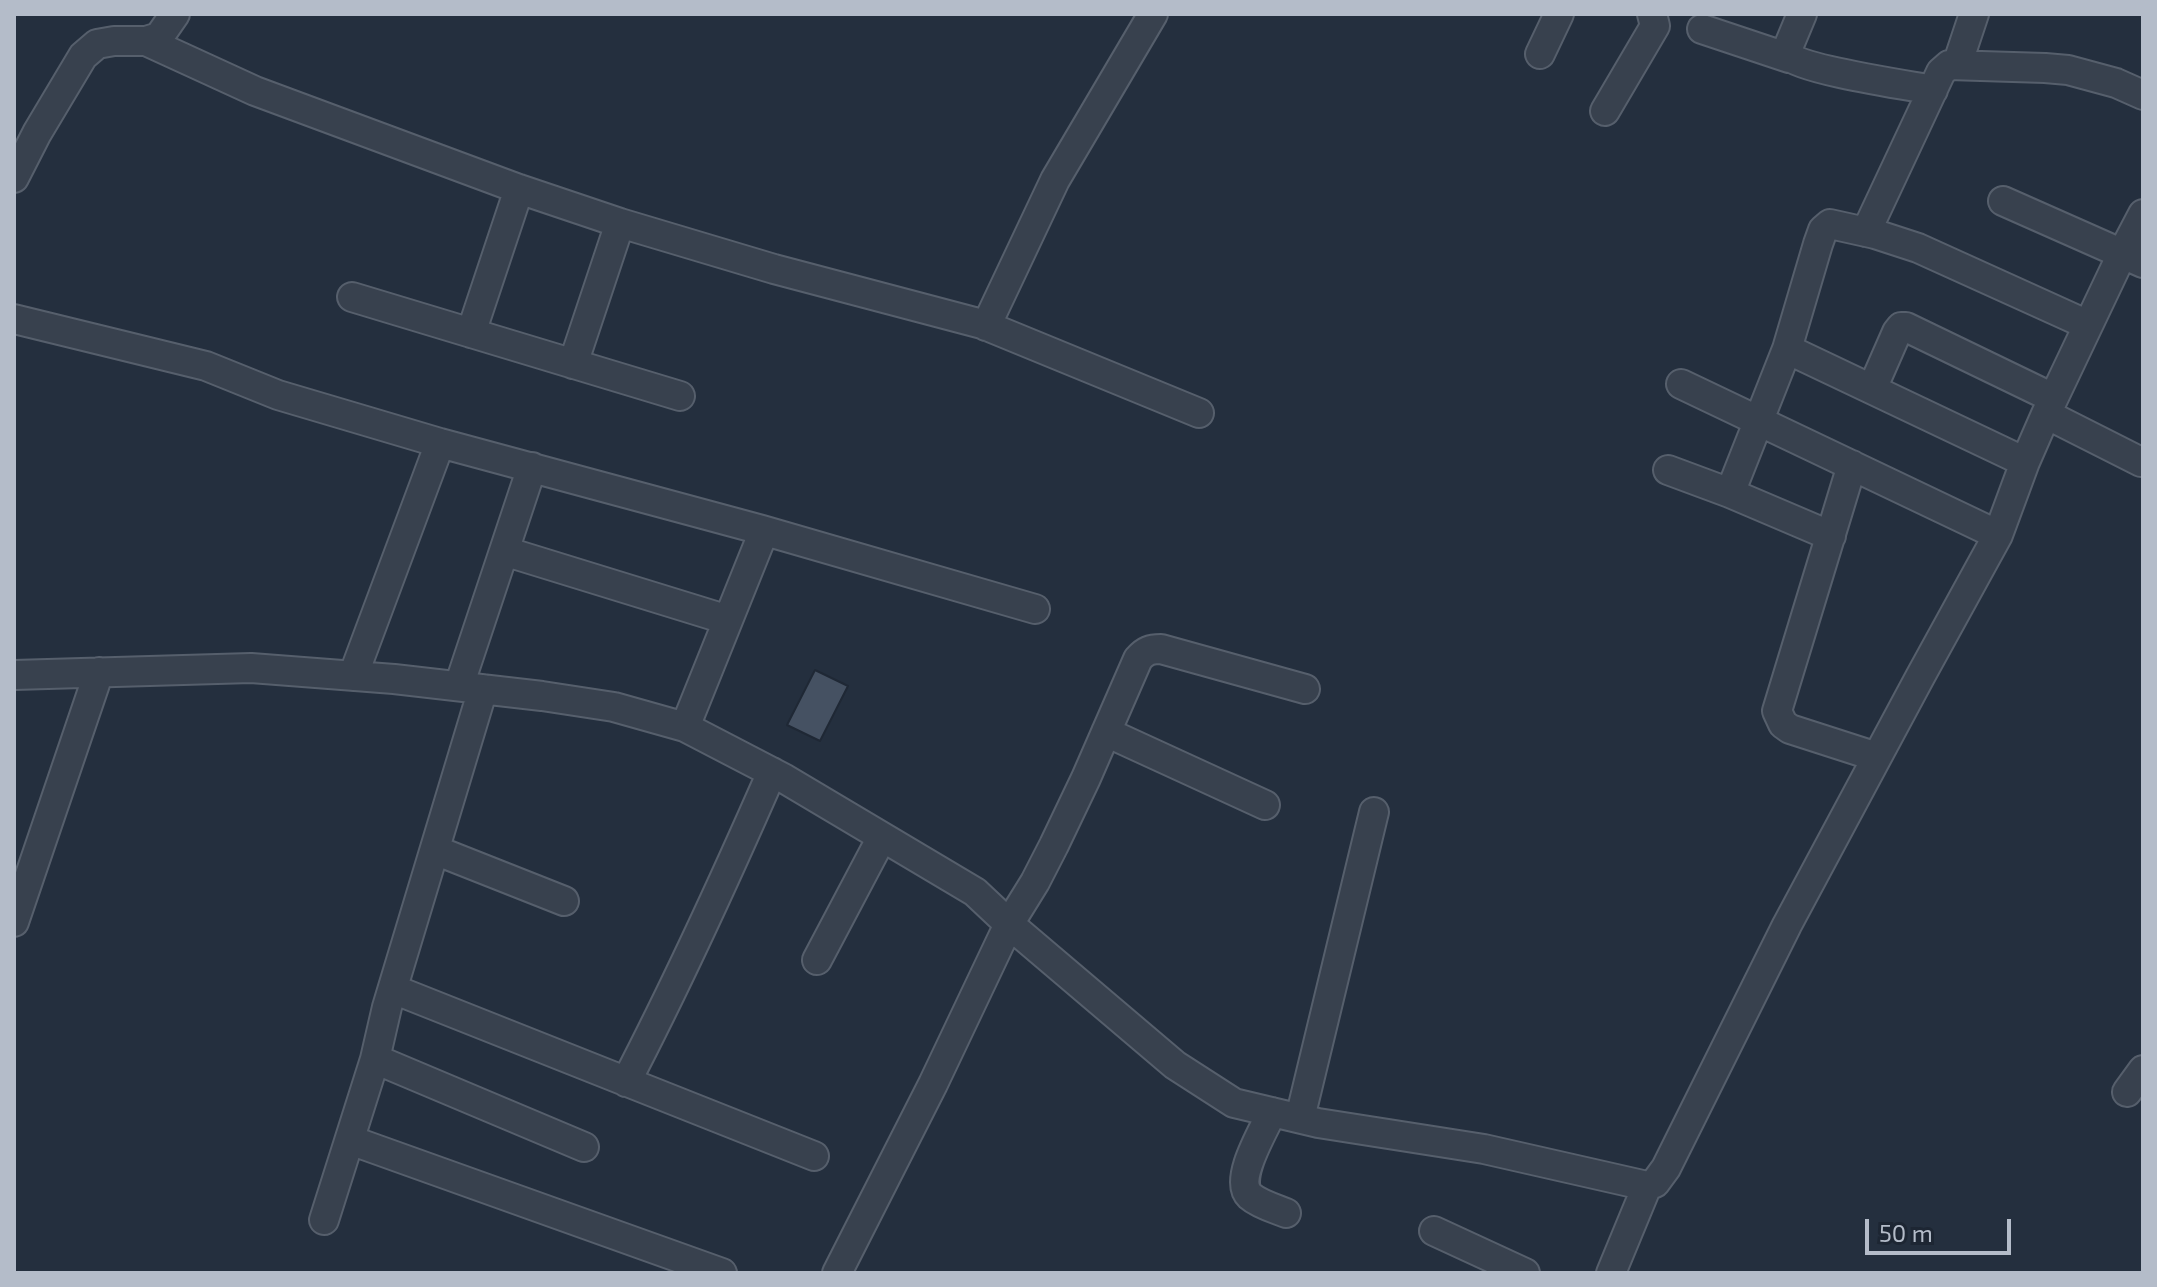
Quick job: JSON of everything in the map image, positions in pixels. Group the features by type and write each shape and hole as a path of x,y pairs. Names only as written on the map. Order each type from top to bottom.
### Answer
{"street":[{"path":"17,165 83,56 97,44 146,41 159,37 175,14"},
{"path":"986,326 1055,180 1153,14"},
{"path":"1540,54 1559,14"},
{"path":"1605,111 1655,26 1652,14"},
{"path":"1789,58 1787,50 1802,14"},
{"path":"1957,65 1974,14"},
{"path":"1702,29 1814,67 1933,90"},
{"path":"146,41 255,91 519,189 774,269 986,326 1199,413"},
{"path":"1866,232 1933,90 1949,65 2068,70 2116,83 2143,95"},
{"path":"471,333 519,189"},
{"path":"2003,201 2133,258"},
{"path":"14,675 251,668 471,688 614,707 685,727 772,772 975,892 1175,1065 1234,1103 1318,1123 1484,1149 1647,1186 1655,1183 1666,1168 1787,925 1998,535 2025,462 2088,325 2133,258 2143,214"},
{"path":"573,364 620,223"},
{"path":"1730,493 1787,349 1823,230 1830,224 1918,248 2088,325"},
{"path":"352,297 680,396"},
{"path":"14,319 206,366 278,395 440,443 1035,609"},
{"path":"1872,389 1897,332 1901,327 1906,327 2050,406 2141,462"},
{"path":"1787,349 2025,462"},
{"path":"1681,384 1998,535"},
{"path":"353,676 440,443"},
{"path":"1852,465 1777,711 1783,724 1790,729 1877,757"},
{"path":"324,1220 375,1059 435,850 504,551 532,467"},
{"path":"1668,470 1831,536"},
{"path":"685,727 764,531"},
{"path":"504,551 728,620"},
{"path":"837,1273 933,1084 1009,924 1041,870 1138,659 1144,652 1161,649 1305,689"},
{"path":"14,922 99,672"},
{"path":"1106,732 1265,805"},
{"path":"626,1082 712,910 772,772"},
{"path":"1286,1213 1251,1197 1244,1184 1247,1167 1286,1115 1374,812"},
{"path":"817,960 882,837"},
{"path":"435,850 564,901"},
{"path":"393,989 814,1156"},
{"path":"375,1059 584,1147"},
{"path":"350,1140 722,1273"},
{"path":"1611,1273 1647,1186"},
{"path":"1434,1231 1525,1273"}],"building":[{"path":"815,670 848,686 820,741 787,725"}]}
